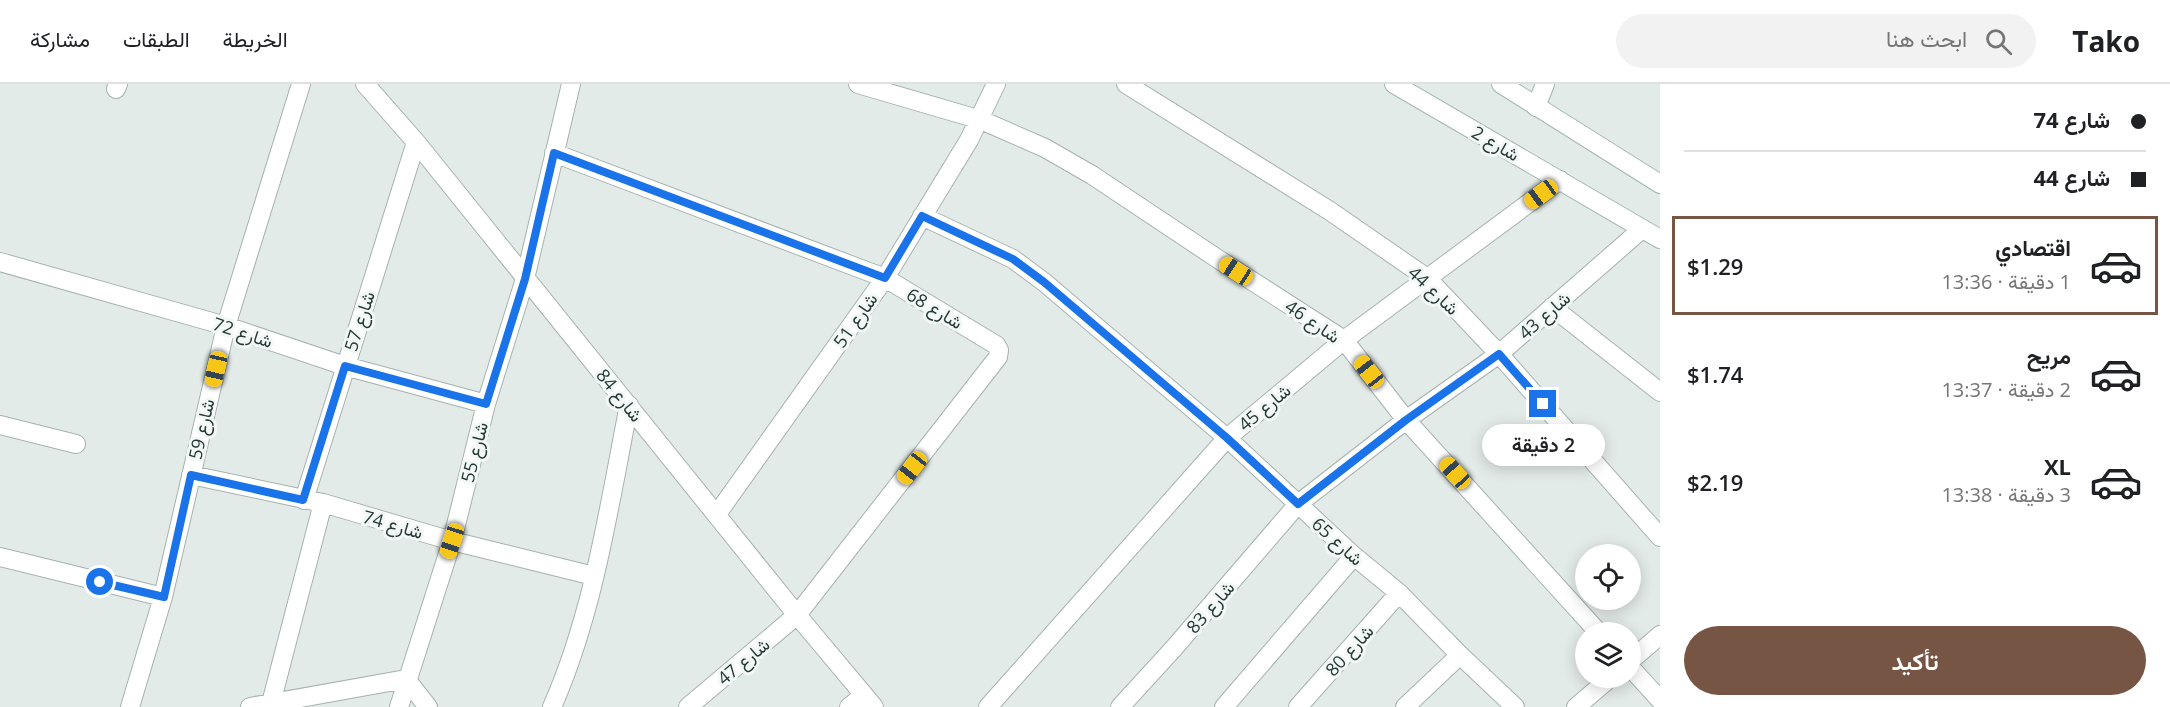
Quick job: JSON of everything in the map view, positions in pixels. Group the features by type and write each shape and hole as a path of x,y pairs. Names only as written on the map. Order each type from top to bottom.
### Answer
{"street":[{"name":"شارع 59","path":"130,707 164,597 226,326 301,84"},
{"name":"شارع 84","path":"365,84 416,142 869,701"},
{"name":"شارع 55","path":"399,707 406,679 452,541 486,404 525,279 572,84"},
{"name":"شارع 46","path":"858,84 981,120 1046,148 1092,175 1344,340 1406,420 1589,622"},
{"name":"شارع 51","path":"717,514 885,278 981,120 996,84"},
{"name":"شارع 44","path":"1126,84 1330,211 1427,278 1499,354 1660,537"},
{"name":"شارع 2","path":"1394,84 1660,239"},
{"path":"1501,84 1660,184"},
{"path":"1536,107 1545,84"},
{"name":"شارع 57","path":"303,500 416,142"},
{"name":"شارع 68","path":"554,153 885,278 996,345 999,354 797,615"},
{"name":"شارع 45","path":"988,707 1227,438 1344,340 1560,180"},
{"name":"شارع 65","path":"922,216 1013,259 1060,295 1227,438 1354,556 1399,593 1515,707"},
{"name":"شارع 43","path":"1298,504 1406,420 1499,354 1642,229"},
{"name":"شارع 72","path":"0,262 226,326 345,366 486,404"},
{"path":"1552,307 1660,392"},
{"path":"552,707 568,672 594,576 629,405"},
{"path":"0,425 76,444"},
{"name":"شارع 74","path":"191,475 323,503 452,541 594,576"},
{"path":"271,704 323,503"},
{"name":"شارع 83","path":"1120,707 1298,504"},
{"path":"1224,707 1354,556"},
{"path":"0,557 164,597"},
{"name":"شارع 80","path":"1298,707 1399,593"},
{"name":"شارع 47","path":"688,707 797,615"},
{"path":"1641,651 1660,635"},
{"path":"1405,707 1460,655"},
{"path":"250,707 406,679 428,707"},
{"path":"1641,680 1660,700"},
{"path":"1576,707 1598,688"},
{"path":"849,707 869,701"}],"route":[{"path":"100,582 164,597 191,475 303,500 345,366 486,404 525,279 554,153 885,278 922,216 1013,259 1044,282 1227,438 1298,504 1406,420 1499,354 1543,404"}]}
